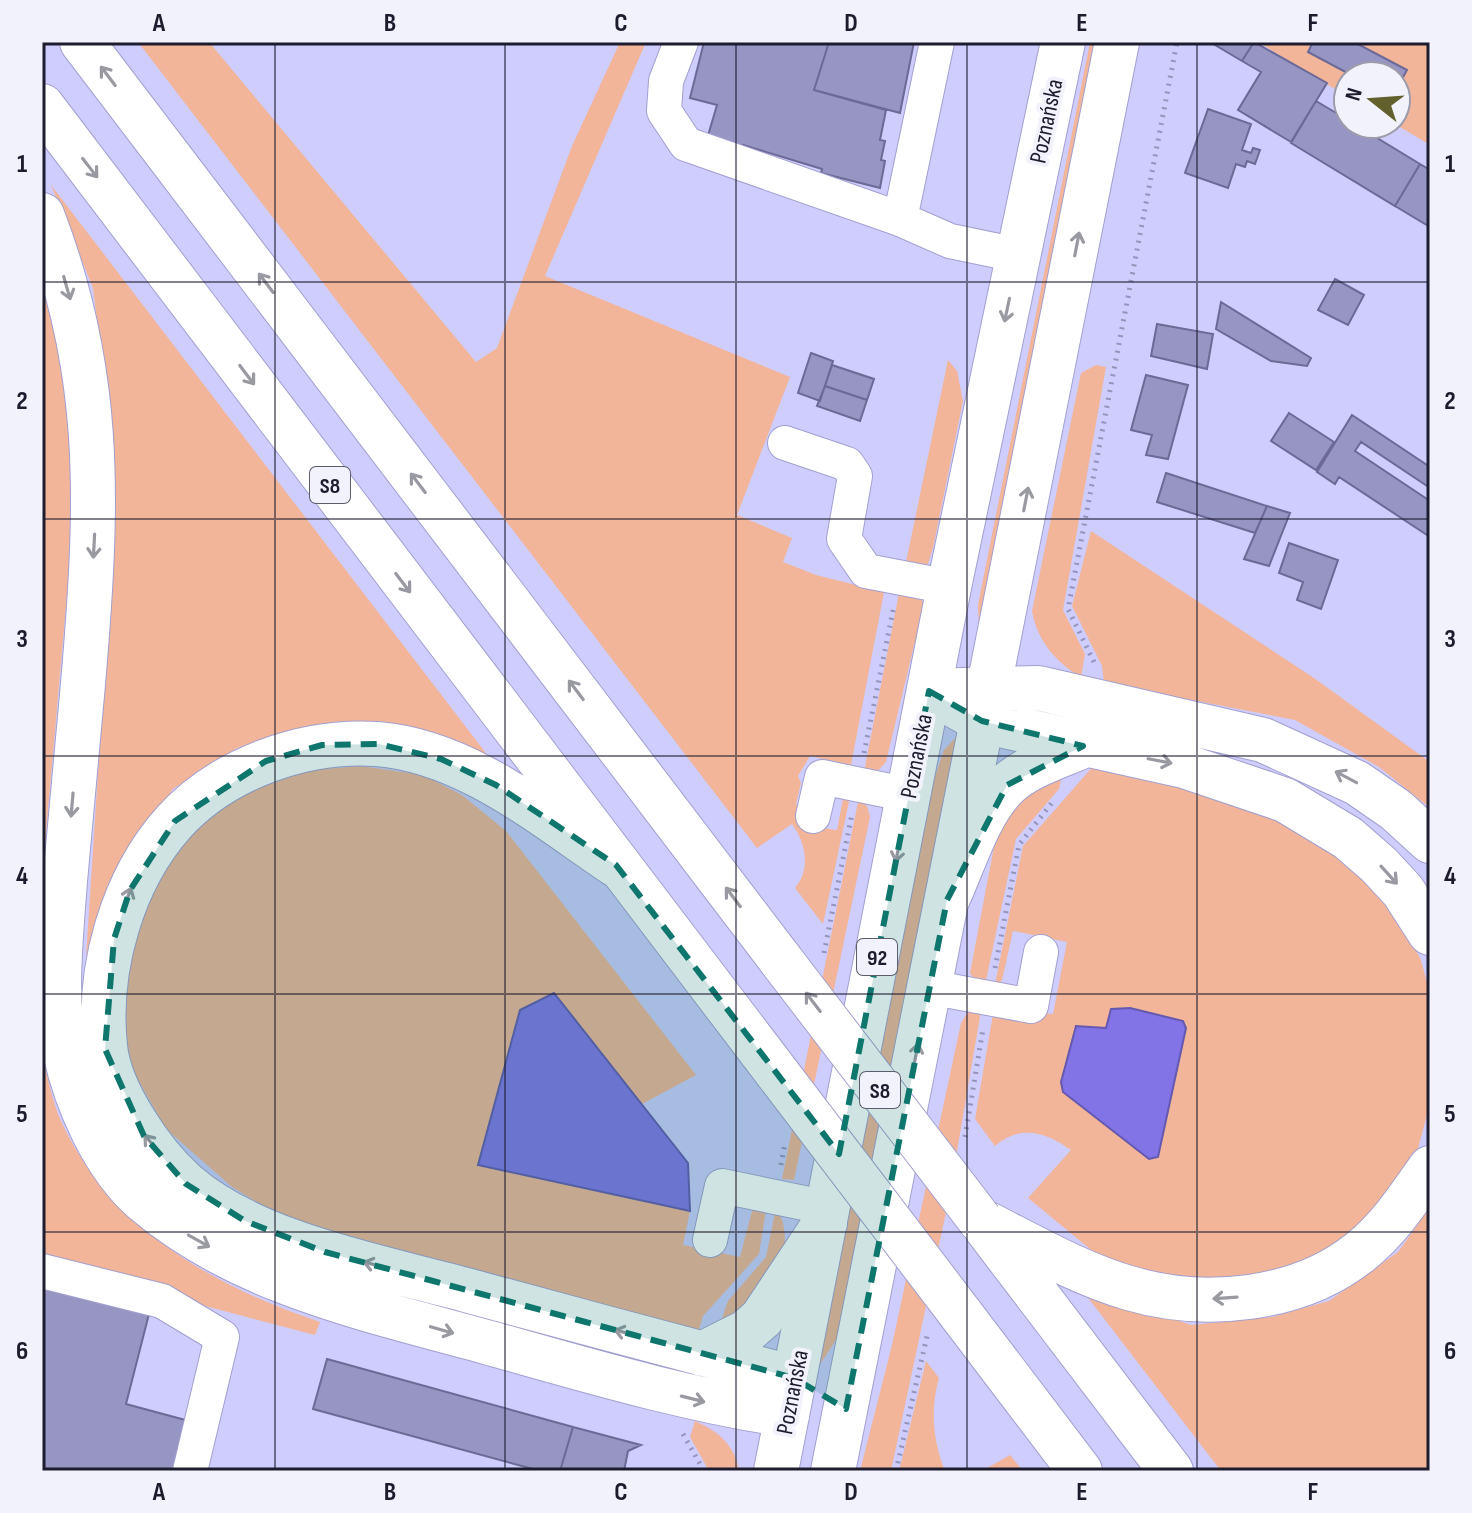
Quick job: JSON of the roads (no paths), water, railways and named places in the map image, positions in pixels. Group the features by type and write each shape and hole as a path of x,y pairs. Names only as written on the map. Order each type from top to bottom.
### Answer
{"main road":[{"name":"S8","path":"82,42 1171,1471"},
{"name":"Poznańska","path":"776,1471 949,587 1063,42"},
{"path":"947,900 1117,42"},
{"name":"S8","path":"42,106 616,865 762,1053 944,1322 1080,1471"},
{"path":"42,215 76,319 89,387 95,465 93,557 61,930 61,1017 74,1086 112,1164 140,1197 182,1231 238,1262 311,1291 690,1399 791,1397 846,1409"},
{"path":"986,704 1038,688 1263,740 1357,783 1396,810 1430,841"},
{"path":"929,691 986,704 1083,746 1184,766 1253,787 1315,816 1379,865 1403,891 1430,933"},
{"path":"616,865 496,785 441,759 379,744 322,745 266,761 219,786 175,821 130,890 114,939 106,989 105,1049 122,1098 144,1136 186,1184 245,1221 325,1252 702,1354 791,1397"},
{"path":"947,900 985,818 1007,785 1025,772 1083,746"},
{"name":"92","path":"833,1471 947,900"},
{"path":"980,1220 1095,1276 1129,1288 1169,1297 1213,1299 1257,1296 1301,1285 1359,1253 1399,1213 1430,1168"},
{"path":"702,1354 746,1332 762,1318 826,1216"}],"lane":[{"path":"681,42 666,81 664,111 686,144 900,219 950,241 1018,255"},
{"path":"900,219 937,42"},
{"path":"785,443 847,464 855,476 844,539 866,571 949,587"},
{"path":"813,816 822,777 909,795"},
{"path":"929,987 1031,1006 1041,952"},
{"path":"710,1240 722,1186 826,1216"},
{"path":"42,1271 162,1301 222,1337 190,1471"}]}
